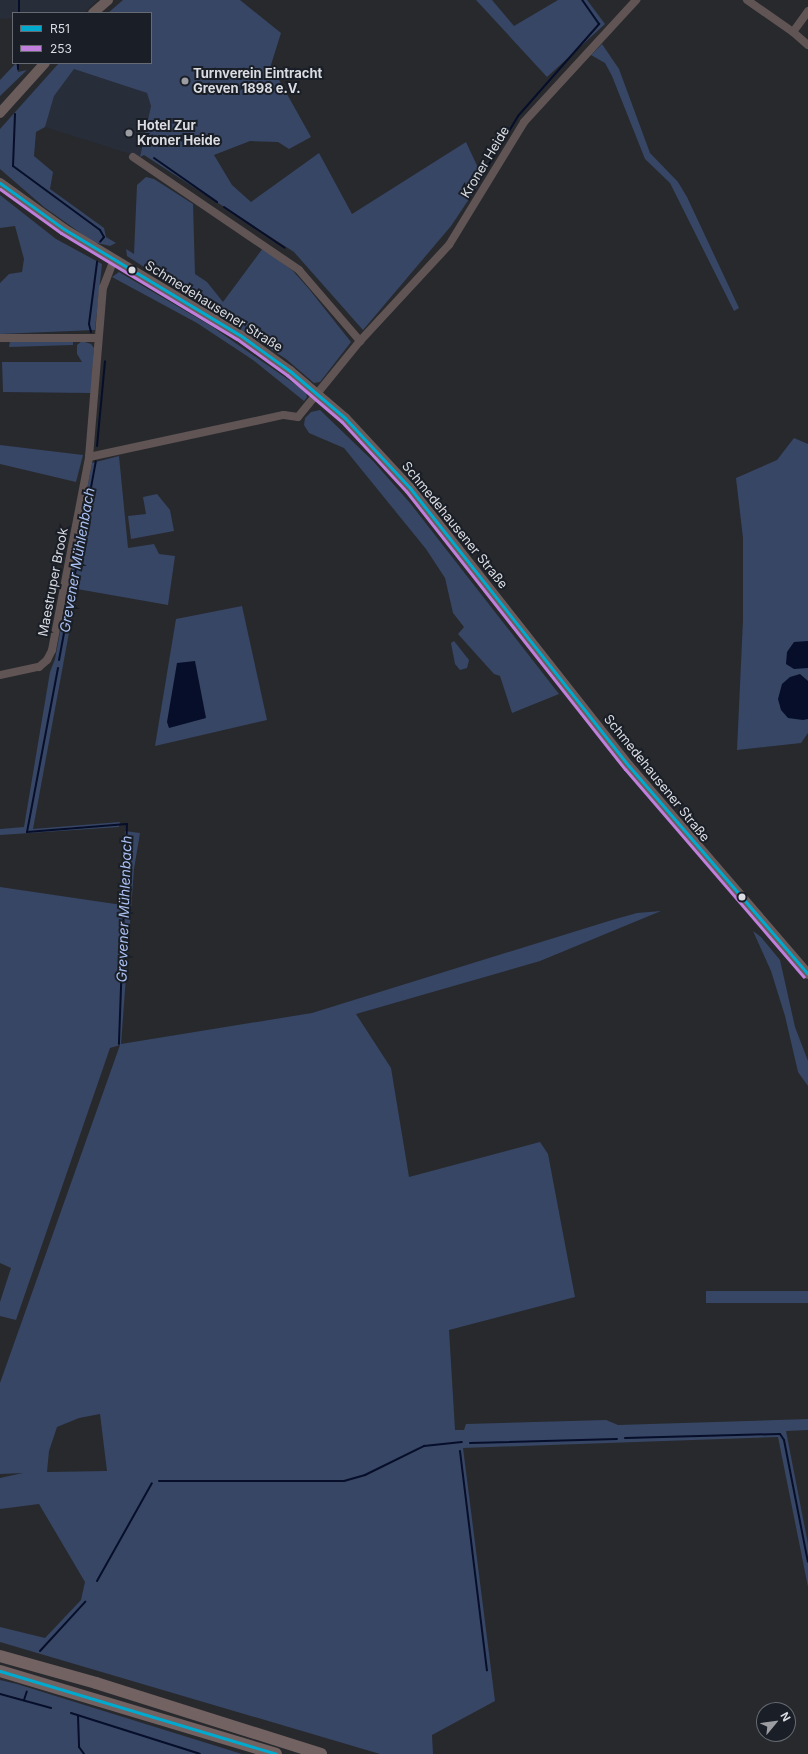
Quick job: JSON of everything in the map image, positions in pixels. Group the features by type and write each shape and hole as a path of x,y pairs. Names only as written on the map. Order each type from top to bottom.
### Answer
{"highway":[{"path":"0,1656 59,1672 321,1754"},
{"path":"0,1671 74,1691 276,1754"}],"main road":[{"path":"94,12 108,0"},
{"path":"0,113 44,64"},
{"name":"Schmedehausener Straße","path":"0,183 37,212 240,335 316,392 364,437 410,488 629,766 808,974"}],"street":[{"name":"Kroner Heide","path":"316,392 360,341 449,245 524,122 636,0"},
{"path":"747,0 793,32 808,45"},
{"path":"793,32 808,11"},
{"path":"132,156 300,270 360,341"},
{"name":"Maestruper Brook","path":"0,675 13,674 39,667 47,660 52,650 89,457 103,288 114,258"},
{"path":"0,338 98,338"},
{"path":"89,457 284,415 298,417 316,392"}],"shaded area":[{"path":"0,0 97,0 85,12 12,12 12,18 0,19"},
{"path":"123,0 240,0 281,33 270,68 273,69 311,137 289,149 278,142 250,141 214,155 232,185 251,202 319,153 352,214 466,142 480,172 485,175 451,226 363,330 294,252 144,155 140,157 151,106 147,93 74,69 54,96 45,127 36,132 34,156 53,172 50,189 104,228 106,237 116,243 110,246 93,242 44,207 0,169 0,129 58,64 152,64 152,12 109,12"},
{"path":"476,0 492,0 514,26 558,0 587,0 605,24 547,77"},
{"path":"602,44 619,69 650,153 678,182 687,197 739,308 734,311 670,183 645,159 612,76 605,63 591,55"},
{"path":"15,64 18,72 27,70 0,96 0,80"},
{"path":"74,69 147,93 151,106 140,157 45,127 54,96"},
{"path":"146,177 154,179 193,204 195,274 207,282 223,302 263,248 293,271 309,289 351,342 320,382 314,383 286,359 127,256 126,249 134,254 137,185"},
{"path":"0,195 56,239 102,264 95,330 0,334 0,283 9,274 22,272 24,259 15,226 0,228"},
{"path":"119,272 211,326 306,392 307,397 304,401 253,360 197,323 112,277"},
{"path":"10,341 73,342 73,345 9,347"},
{"path":"82,341 91,344 94,348 91,393 3,392 2,362 82,362 77,354 77,345"},
{"path":"320,410 373,461 410,503 559,694 512,713 500,676 494,674 458,634 464,627 453,613 445,578 426,549 344,448 309,433 304,425 305,418 311,412"},
{"path":"794,438 808,444 808,733 801,743 737,750 743,620 743,538 736,478 777,460"},
{"path":"0,445 83,455 76,482 0,464"},
{"path":"119,456 128,548 154,544 159,554 175,556 168,605 77,589 33,829 120,822 119,827 0,835 0,829 24,827 50,672 55,659 92,463"},
{"path":"157,494 170,510 174,531 131,539 128,516 146,514 143,497"},
{"path":"242,606 267,720 155,746 176,619"},
{"path":"454,641 469,660 467,668 460,670 455,664 451,643"},
{"path":"808,641 808,668 794,669 786,664 787,652 794,642"},
{"path":"195,661 206,718 169,728 167,722 177,663"},
{"path":"800,674 808,681 808,719 803,720 788,718 781,710 778,699 782,684 790,677"},
{"path":"125,831 140,833 134,869 121,1044 312,1013 612,920 637,913 661,911 540,961 356,1014 391,1068 409,1177 540,1142 548,1154 575,1297 449,1330 455,1430 464,1430 466,1424 606,1420 618,1425 808,1419 808,1430 786,1431 808,1544 808,1587 778,1437 463,1448 495,1701 432,1735 433,1754 380,1754 0,1642 0,1627 45,1638 81,1600 85,1582 39,1504 0,1509 0,1478 23,1473 0,1474 0,1383 120,1045 110,1048 16,1320 0,1316 0,1302 11,1268 0,1263 0,887 122,905","holes":["100,1414 107,1471 47,1472 49,1451 57,1427 79,1418"]},
{"path":"753,931 761,937 780,960 795,1027 808,1061 808,1086 798,1072 785,1016 771,971"},
{"path":"706,1291 808,1291 808,1303 706,1303"},
{"path":"0,1680 17,1684 242,1754 0,1754"}],"waterway":[{"name":"Grevener Mühlenbach","path":"19,0 19,12"},
{"path":"485,171 518,116 599,24 582,0"},
{"name":"Grevener Mühlenbach","path":"18,64 18,69"},
{"name":"Grevener Mühlenbach","path":"15,114 13,166 100,230 104,237 100,242"},
{"path":"154,158 217,202"},
{"path":"224,207 285,248"},
{"name":"Grevener Mühlenbach","path":"91,332 89,324 97,262"},
{"name":"Grevener Mühlenbach","path":"97,446 105,361"},
{"name":"Grevener Mühlenbach","path":"59,660 96,461"},
{"name":"Grevener Mühlenbach","path":"58,668 27,832 127,824 119,1044"},
{"path":"625,1438 780,1434 784,1440 808,1562"},
{"path":"470,1443 617,1439"},
{"path":"159,1481 344,1481 365,1475 424,1446 462,1442"},
{"path":"460,1451 487,1670"},
{"path":"97,1581 152,1483"},
{"path":"40,1651 85,1602"},
{"path":"24,1700 27,1691"},
{"path":"0,1694 51,1708"},
{"path":"71,1713 200,1754"},
{"path":"78,1716 79,1747 84,1754"}],"transit line":[{"name":"R51","path":"0,183 64,229 240,335 290,371 345,418 410,488 629,766 808,974"},
{"name":"253","path":"0,189 61,233 237,339 287,375 342,422 406,491 625,769 804,977"},
{"name":"R51","path":"0,1671 276,1754"}],"place":[{"name":"Turnverein Eintracht Greven 1898 e.V.","path":"185,81"},
{"name":"Hotel Zur Kroner Heide","path":"129,133"}]}
